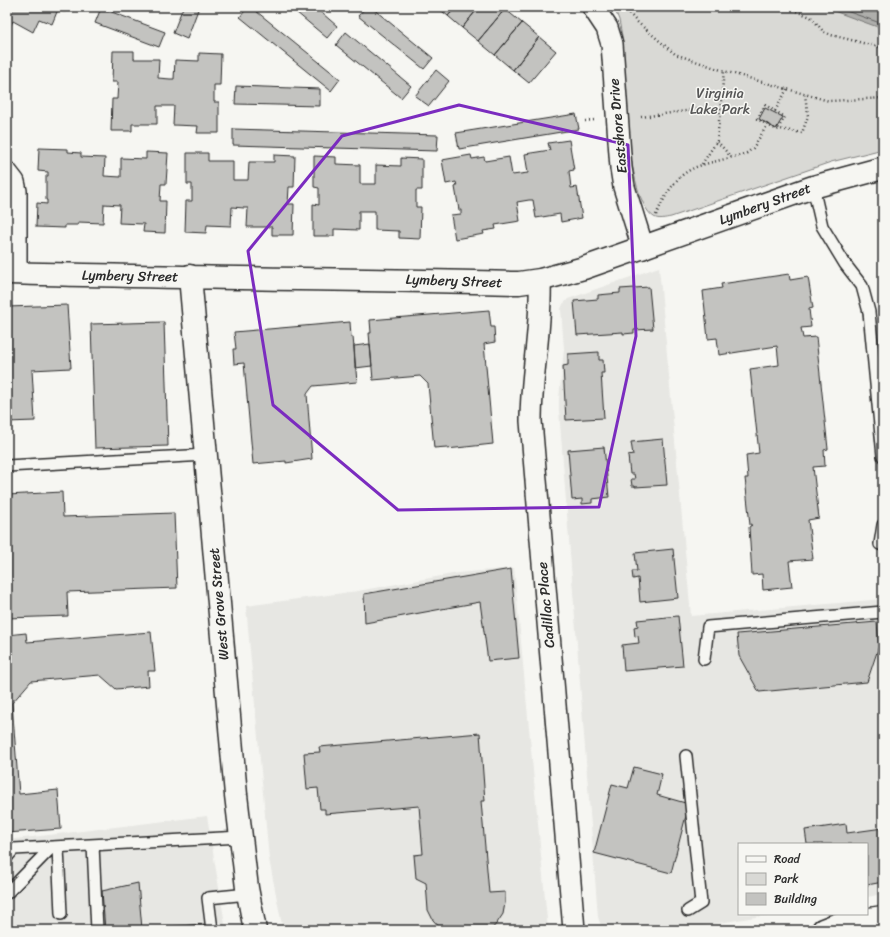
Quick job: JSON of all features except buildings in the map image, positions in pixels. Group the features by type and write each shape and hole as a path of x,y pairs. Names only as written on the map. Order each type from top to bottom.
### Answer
{"street":[{"name":"Eastshore Drive","path":"593,7 607,28 612,44 621,168 624,188 643,248"},
{"name":"Lymbery Street","path":"11,273 116,277 190,276 519,283 540,280 584,268 813,187 883,168"},
{"path":"7,173 14,182 16,191 11,273"},
{"name":"West Grove Street","path":"190,276 241,837 248,894 255,930"},
{"name":"Cadillac Place","path":"540,280 541,314 532,379 531,421 574,930"},
{"path":"822,930 841,923 883,917"}],"lane":[{"path":"813,187 822,226 845,264 862,286 869,312 883,456"},
{"path":"7,466 206,455"},
{"path":"883,525 880,544 883,545"},
{"path":"704,659 708,628 883,612"},
{"path":"686,756 701,903 688,911"},
{"path":"7,857 14,849 241,837"},
{"path":"93,845 96,930"},
{"path":"7,893 55,847"},
{"path":"55,847 61,914"},
{"path":"212,930 208,898 248,894"}],"path":[{"path":"624,7 636,21 676,54 724,71 829,101 883,98"},
{"path":"784,7 811,17 823,31 831,35 883,48"},
{"path":"56,9 67,12"},
{"path":"702,164 717,141 724,71"},
{"path":"774,112 787,89"},
{"path":"777,130 785,117 774,112 765,105 757,119 777,130 780,129 802,133 804,131 808,111 805,94"},
{"path":"641,117 708,108 720,110"},
{"path":"585,121 596,120"},
{"path":"656,215 675,181 684,172 702,164 750,151 767,125"},
{"path":"717,141 731,157"}],"highlighted area":[{"path":"459,105 628,145 636,336 599,507 398,510 273,405 248,251 342,136"}],"shaded area":[{"path":"659,267 691,616 883,599 883,894 868,897 868,843 738,843 738,915 768,915 678,930 603,930 598,917 559,410 564,349 561,309 563,304 568,299"},
{"path":"514,568 548,930 283,930 269,859 246,606 358,591 458,573"},
{"path":"207,816 226,930 7,930 7,840"}],"green space":[{"name":"Virginia Lake Park","path":"614,7 883,7 883,149 831,162 671,217 660,219 654,217 644,205 637,186 632,161 625,104 622,36 619,20"}],"water":[{"path":"823,7 883,7 883,29"}]}
